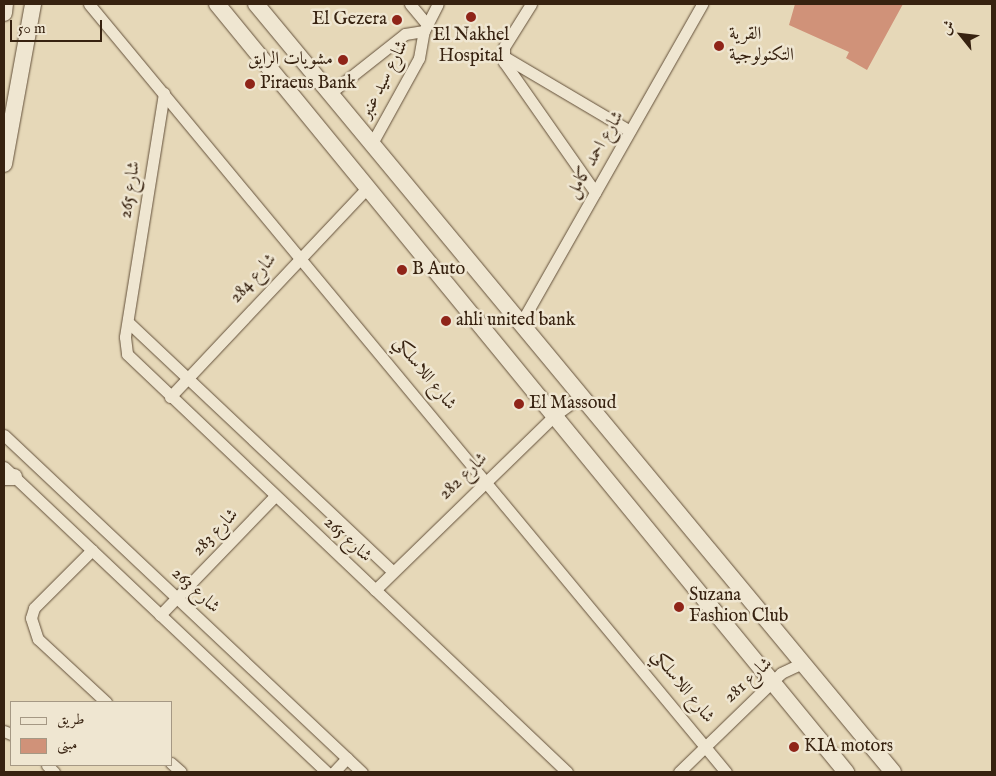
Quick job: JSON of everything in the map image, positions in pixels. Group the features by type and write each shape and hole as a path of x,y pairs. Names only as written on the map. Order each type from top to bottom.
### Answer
{"main road":[{"path":"4,12 5,4"},
{"path":"4,164 33,4"},
{"path":"217,4 846,772"},
{"path":"256,4 371,145 583,395 893,772"}],"street":[{"name":"شارع اللاسلكي","path":"89,4 300,254 726,772"},
{"path":"410,4 426,27"},
{"name":"شارع سيد عنبر","path":"371,145 419,58 426,27 438,4"},
{"path":"502,56 531,4"},
{"name":"شارع احمد كامل","path":"521,323 702,4"},
{"name":"شارع سيد عنبر","path":"329,94 406,34 426,27"},
{"path":"502,56 630,131"},
{"path":"502,56 595,192"},
{"name":"شارع 265","path":"164,93 128,322 127,354 170,397 567,772"},
{"name":"شارع 284","path":"170,397 300,254 368,187"},
{"name":"شارع 265","path":"128,322 392,571"},
{"name":"شارع 282","path":"374,590 554,414 583,395"},
{"name":"شارع 263","path":"4,434 362,772"},
{"path":"7,474 92,550 326,772"},
{"name":"شارع 283","path":"160,615 275,496"},
{"path":"92,550 34,608 31,618 38,639 105,701"},
{"name":"شارع 281","path":"679,772 772,681 802,663"},
{"path":"334,772 347,758"}],"building":[{"path":"795,4 903,4 867,70 846,58 849,52 789,25"}],"place":[{"name":"El Nakhel Hospital","path":"471,17"},
{"name":"El Gezera","path":"397,20"},
{"name":"القرية التكنولوجية","path":"719,46"},
{"name":"مشويات الرايق","path":"343,60"},
{"name":"Piraeus Bank","path":"250,84"},
{"name":"B Auto","path":"402,270"},
{"name":"ahli united bank","path":"446,321"},
{"name":"El Massoud","path":"519,404"},
{"name":"Suzana Fashion Club","path":"679,607"},
{"name":"KIA motors","path":"794,747"}]}
